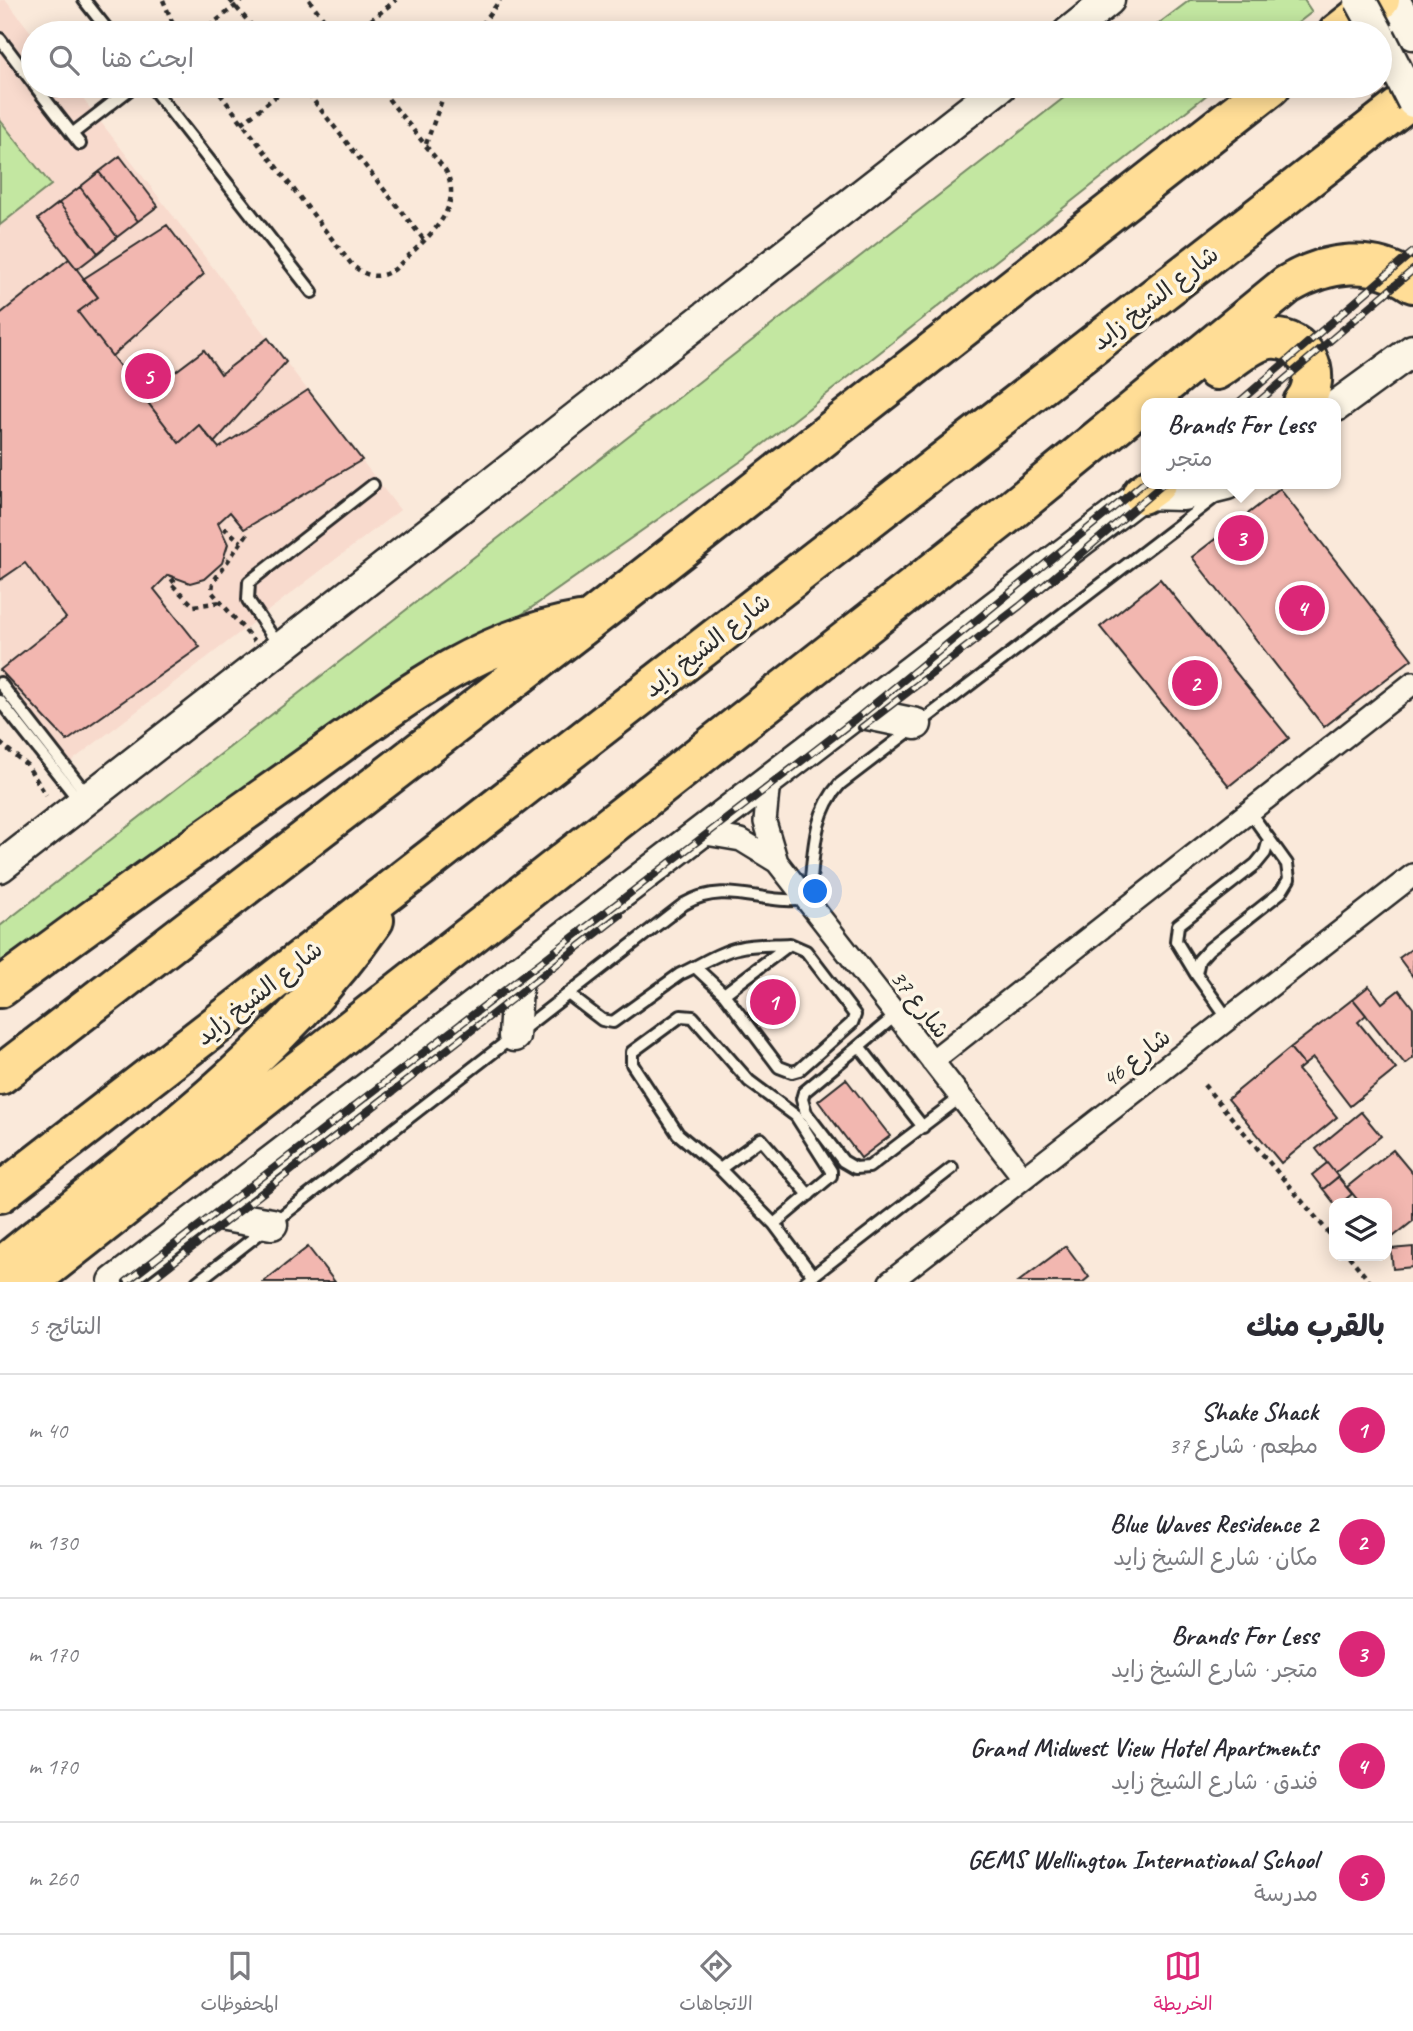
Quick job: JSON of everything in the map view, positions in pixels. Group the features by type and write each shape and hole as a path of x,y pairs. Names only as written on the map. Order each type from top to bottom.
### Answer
{"highway":[{"path":"1353,21 1380,0"},
{"path":"0,1075 589,621 1256,98"},
{"name":"شارع الشيخ زايد","path":"0,1193 1413,100"},
{"path":"1149,398 1287,285 1305,274 1325,267 1366,265 1386,270 1413,284"},
{"path":"1176,398 1255,344 1278,339 1299,348 1312,367 1311,390 1306,398"},
{"path":"29,1282 1001,519 1141,404"},
{"path":"1001,519 1141,422"},
{"path":"0,988 129,892 443,672 513,638 589,621"},
{"path":"0,1268 255,1058 317,993 396,886"}],"street":[{"path":"1360,0 1371,21"},
{"path":"1394,0 1413,34"},
{"path":"1083,21 1106,3"},
{"path":"1392,60 1413,100"},
{"path":"0,867 986,98"},
{"path":"1341,402 1413,350"},
{"path":"114,1282 1149,489 1183,495 1207,489"},
{"path":"932,1060 1413,683"},
{"path":"858,712 916,724"},
{"name":"شارع 37","path":"769,780 765,822 777,862 1023,1177"},
{"name":"شارع 37","path":"700,833 741,840 777,862"},
{"name":"شارع 46","path":"890,1282 1413,875"},
{"path":"514,1037 518,971"},
{"path":"206,1213 272,1224"}],"lane":[{"path":"86,1 101,21"},
{"path":"0,39 21,67"},
{"path":"45,98 80,144"},
{"path":"72,134 118,98"},
{"path":"160,98 312,292"},
{"path":"280,648 248,600 249,582 373,485"},
{"path":"197,1282 684,904 703,895 722,892 805,899 810,890 818,822 826,801 840,783 1226,489"},
{"path":"0,683 86,801"},
{"path":"0,701 86,801"},
{"path":"1196,974 1203,954 1286,887 1289,879 1287,864 1248,810"},
{"path":"1228,1019 1176,941 1178,925 1256,864 1265,853 1269,839"},
{"path":"568,994 607,1021 619,1020 680,974 695,967 737,948 790,944 806,951 855,1015 852,1023 799,1070 792,1072 779,1067 724,993 695,967"},
{"path":"724,993 790,944"},
{"path":"579,986 596,1014"},
{"path":"774,1224 831,1176 831,1171 796,1116 749,1081 693,1017 681,1016 632,1052 630,1058 678,1134 690,1141 720,1169 774,1224 809,1279 952,1167"},
{"path":"895,1016 808,1086 802,1099 806,1113 843,1161 855,1168 869,1167 961,1097"},
{"path":"859,1046 923,1128"},
{"path":"720,1169 761,1139 809,1195"}],"path":[{"path":"163,0 172,21"},
{"path":"229,0 248,21"},
{"path":"216,21 243,0"},
{"path":"309,0 326,21"},
{"path":"370,21 396,0"},
{"path":"485,21 500,0"},
{"path":"223,98 352,265 373,277 385,275 424,240 453,201 453,185 446,171 388,98"},
{"path":"242,123 274,98"},
{"path":"312,98 424,240"},
{"path":"426,145 443,98"},
{"path":"224,531 226,529 241,542"},
{"path":"175,579 170,583 194,606 220,602"},
{"path":"0,743 27,765 46,795"},
{"path":"1204,1085 1329,1233"},
{"path":"1353,1261 1370,1282"}],"shaded area":[{"path":"0,0 6,0 22,21 21,98 82,98 400,510 52,776 0,709"}],"green space":[{"path":"1190,0 1304,0 1312,12 1300,21 1162,21"},
{"path":"1064,98 1203,98 747,457 139,882 0,969 0,926"},
{"path":"0,120 51,185 0,225"}],"building":[{"path":"120,156 158,206 138,221 99,172"},
{"path":"99,172 138,221 117,237 80,187"},
{"path":"80,187 117,237 98,253 59,203"},
{"path":"59,203 98,253 77,269 38,219"},
{"path":"167,225 204,274 112,356 78,312 98,297 83,279"},
{"path":"69,259 98,297 78,312 179,443 199,425 219,448 308,390 362,460 244,529 230,512 218,523 228,544 222,563 204,579 190,583 168,575 154,589 200,647 67,741 0,670 66,618 25,563 0,580 0,314"},
{"path":"268,338 286,362 214,443 199,425 179,443 143,396 204,350 221,374"},
{"path":"1280,489 1412,659 1324,727 1192,557"},
{"path":"1160,579 1289,738 1229,786 1100,627"},
{"path":"1413,948 1413,977 1399,958"},
{"path":"1369,986 1382,1003 1399,990 1413,1008 1413,1058 1405,1064 1353,999"},
{"path":"1353,999 1366,1015 1358,1022 1396,1069 1350,1106 1313,1058 1304,1065 1290,1048"},
{"path":"1290,1048 1304,1065 1298,1070 1337,1117 1281,1163 1228,1099"},
{"path":"846,1079 890,1136 861,1158 818,1101"},
{"path":"1361,1112 1381,1136 1335,1173 1316,1149"},
{"path":"1393,1150 1413,1174 1413,1221 1392,1238 1392,1198 1356,1198 1347,1187"},
{"path":"1327,1163 1338,1177 1323,1189 1312,1175"},
{"path":"1338,1177 1352,1194 1347,1198 1330,1198 1323,1189"},
{"path":"1066,1246 1089,1277 1083,1282 1018,1282"},
{"path":"308,1247 335,1282 263,1282"},
{"path":"1413,1247 1413,1267 1393,1269 1392,1249"}],"railway":[{"path":"1244,398 1413,252"},
{"path":"1263,398 1413,270"},
{"path":"126,1282 856,719 1141,485"},
{"path":"861,728 1020,606 1157,489"},
{"path":"148,1282 620,915"}],"place":[{"name":"GEMS Wellington International School","path":"148,376"},
{"name":"Brands For Less","path":"1241,538"},
{"name":"Grand Midwest View Hotel Apartments","path":"1302,608"},
{"name":"Blue Waves Residence 2","path":"1195,683"},
{"name":"Shake Shack","path":"773,1002"}]}
